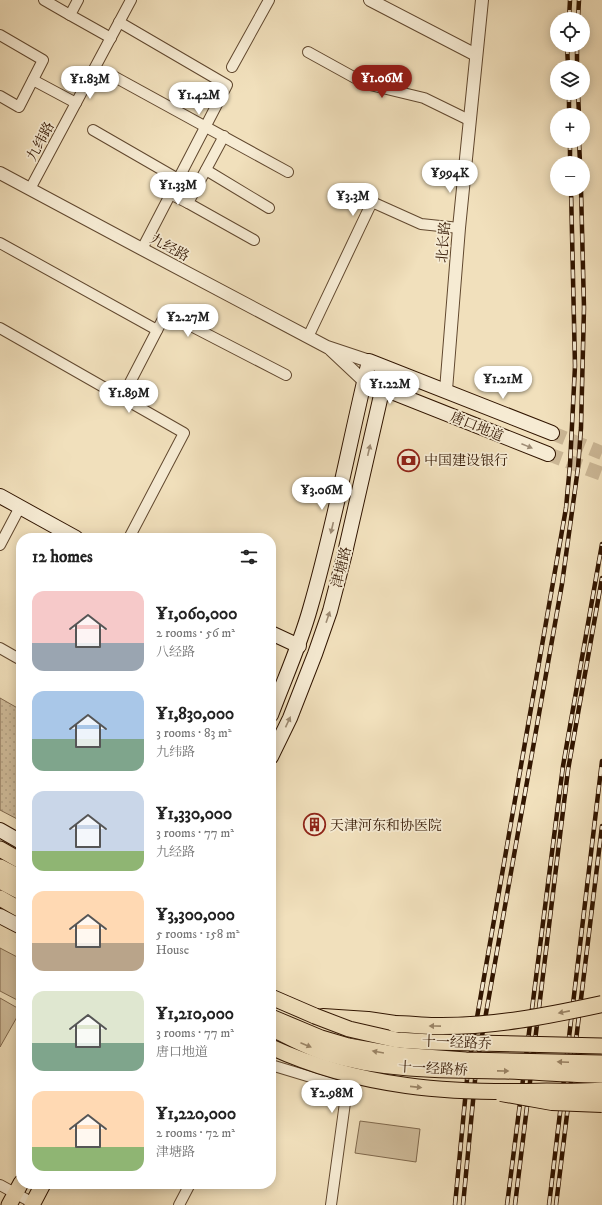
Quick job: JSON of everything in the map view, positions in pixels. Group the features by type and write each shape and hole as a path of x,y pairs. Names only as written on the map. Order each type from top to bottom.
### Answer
{"highway":[{"path":"315,1016 436,1026 522,1019 602,1004"},
{"path":"501,1093 552,1102 602,1104"}],"main road":[{"name":"唐口地道","path":"369,361 446,390 552,433"},
{"name":"津塘路","path":"276,702 310,611 326,551 369,361"},
{"name":"津塘路","path":"276,747 290,718 330,611 344,557 387,369"},
{"name":"唐口地道","path":"364,381 548,454"},
{"path":"0,496 67,533"},
{"path":"276,635 298,646"},
{"path":"0,830 16,839"},
{"path":"0,849 16,858"},
{"path":"0,867 16,875"},
{"path":"0,881 16,889"},
{"path":"0,898 16,907"},
{"path":"0,916 16,924"},
{"name":"十一经路乔","path":"276,999 349,1029 398,1040 602,1046"},
{"name":"十一经路桥","path":"276,1019 321,1038 355,1047 398,1055 466,1060 602,1063"},
{"name":"十一经路桥","path":"276,1030 303,1044 327,1053 348,1059 394,1066 432,1069 602,1075"},
{"name":"十一经路桥","path":"276,1049 293,1057 363,1079 400,1086 501,1093 602,1090"},
{"path":"32,1204 40,1189"}],"street":[{"path":"44,0 111,38"},
{"path":"70,15 78,0"},
{"name":"九纬路","path":"30,189 131,0"},
{"path":"232,67 269,0"},
{"path":"370,0 476,55"},
{"name":"北长路","path":"446,390 459,228 482,0"},
{"path":"119,22 228,85 142,249"},
{"path":"0,35 43,60 19,107 0,96"},
{"path":"308,52 366,84 424,98 469,120"},
{"path":"113,76 288,172"},
{"path":"33,80 76,104"},
{"path":"93,130 178,179"},
{"path":"188,204 224,136"},
{"path":"206,170 269,208"},
{"name":"九经路","path":"0,173 327,347"},
{"path":"170,194 254,240"},
{"path":"308,337 372,202 421,224 459,228"},
{"path":"0,243 157,330"},
{"path":"122,398 166,314 286,375"},
{"path":"0,328 184,433 132,533"},
{"name":"唐口地道","path":"327,347 369,361"},
{"name":"唐口地道","path":"327,347 364,381"},
{"path":"0,545 20,507"},
{"path":"298,646 315,654"},
{"path":"0,648 16,657"},
{"path":"276,1067 347,1088 331,1205"},
{"path":"0,1186 32,1204"},
{"path":"179,1205 187,1189"}],"shaded area":[{"path":"0,698 16,707 16,818 0,810"},
{"path":"0,948 16,956 16,999 0,991"},
{"path":"0,998 16,1007 16,1019 0,1047"},
{"path":"360,1121 420,1129 416,1162 355,1153"}],"tunnel":[{"path":"552,433 602,453"},
{"path":"548,454 602,474"}],"railway":[{"path":"569,12 570,0"},
{"path":"578,12 579,0"},
{"path":"567,52 568,60"},
{"path":"577,52 577,60"},
{"path":"569,100 569,108"},
{"path":"578,100 579,108"},
{"path":"570,148 570,156"},
{"path":"579,148 580,156"},
{"path":"455,1205 468,1069 566,508 570,465 575,366 571,196"},
{"path":"463,1205 476,1070 562,584 578,468 581,428 584,308 581,196"},
{"path":"507,1205 563,766 602,544"},
{"path":"515,1205 568,770 602,578"},
{"path":"549,1205 602,761"},
{"path":"556,1205 602,826"}],"place":[{"name":"中国建设银行","path":"409,460"},
{"name":"天津河东和协医院","path":"314,825"}]}
